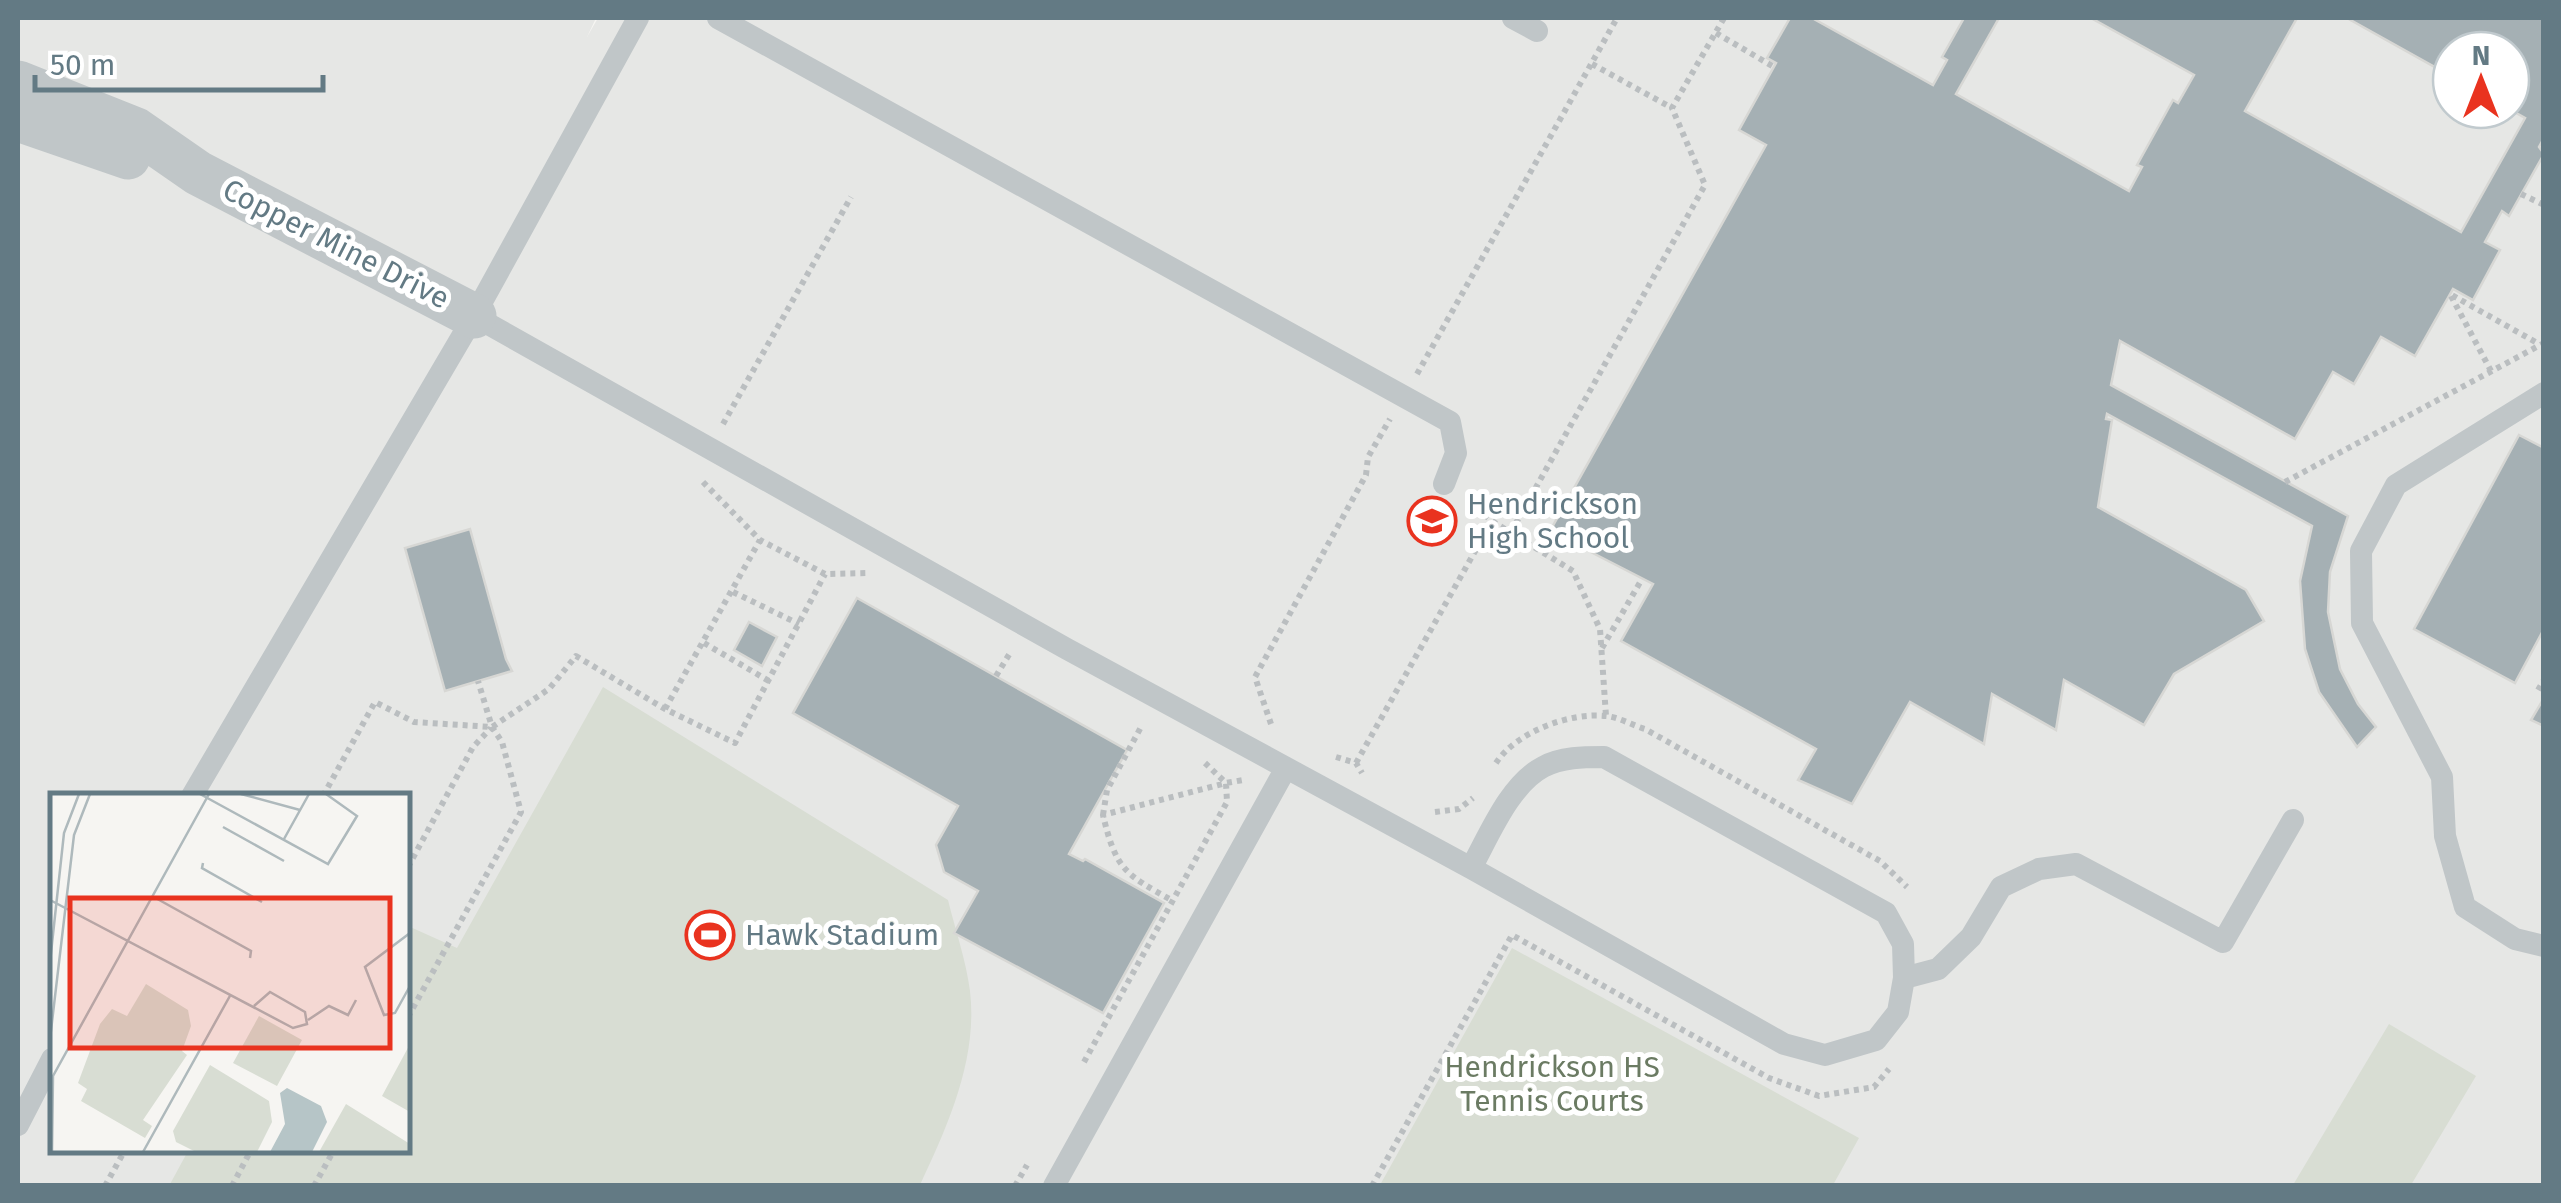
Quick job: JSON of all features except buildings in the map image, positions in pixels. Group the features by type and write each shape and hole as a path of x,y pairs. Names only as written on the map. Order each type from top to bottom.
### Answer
{"street":[{"name":"Copper Mine Drive","path":"18,83 136,130 198,173 474,316"},
{"name":"Copper Mine Drive","path":"18,119 123,156 198,173"}],"lane":[{"path":"194,793 474,316 638,18"},
{"path":"718,18 1450,422 1456,454 1444,484"},
{"path":"1513,18 1537,31"},
{"path":"474,316 1067,649 1471,868 1784,1044 1825,1055 1876,1040 1898,1012 1904,978 1903,944 1886,913 1604,757 1578,757 1542,767 1517,791 1471,868"},
{"path":"2544,393 2396,485 2360,551 2362,623 2442,777 2446,836 2466,907 2515,939 2544,946"},
{"path":"1054,1186 1286,768"},
{"path":"1904,978 1938,970 1971,937 2001,887 2039,869 2076,864 2223,942 2294,820"},
{"path":"18,1125 50,1063"}],"path":[{"path":"1286,734 1272,726 1255,677 1366,475 1368,457 1617,18"},
{"path":"1672,108 1724,18"},
{"path":"1716,33 1774,67"},
{"path":"1511,532 1705,185 1672,108 1592,64"},
{"path":"2522,194 2544,205"},
{"path":"722,425 850,197"},
{"path":"2492,371 2450,294 2542,344"},
{"path":"2285,482 2542,344"},
{"path":"1421,367 1432,377"},
{"path":"696,475 760,540 825,574 867,572 883,582"},
{"path":"1471,488 1469,505 1573,571 1600,630 1606,716"},
{"path":"1356,763 1492,521"},
{"path":"665,709 760,540"},
{"path":"410,863 474,747 492,727 550,689 576,656 665,709 735,744 825,574"},
{"path":"1602,649 1642,579"},
{"path":"732,592 799,624"},
{"path":"704,643 768,681"},
{"path":"994,644 1026,662"},
{"path":"996,676 1010,652"},
{"path":"2538,690 2544,680"},
{"path":"410,1013 520,812 502,742 492,727 478,681"},
{"path":"325,793 375,702 414,722 492,727"},
{"path":"1492,769 1501,755 1526,734 1576,718 1606,716 1645,729 1880,860 1912,892"},
{"path":"1125,718 1155,735"},
{"path":"1141,727 1107,790 1103,815 1112,852 1130,877 1173,901"},
{"path":"1312,781 1327,755 1356,763 1364,775"},
{"path":"1080,1068 1226,802 1226,783 1212,766 1198,758"},
{"path":"1103,815 1242,779 1270,795"},
{"path":"1423,806 1438,813 1459,809 1483,783"},
{"path":"1372,1186 1512,935 1769,1078 1819,1096 1874,1086 1895,1062"},
{"path":"1015,1186 1034,1152"},
{"path":"105,1186 123,1153"},
{"path":"232,1186 249,1153"},
{"path":"314,1186 332,1153"}],"shaded area":[{"name":"Hendrickson High School","path":"18,18 596,18 587,37 598,18 2543,18 2543,1185 18,1185"}],"green space":[{"name":"Hawk Stadium","path":"603,687 948,900 970,991 970,1042 950,1115 920,1185 169,1186 187,1153 410,1153 410,927 457,948"},
{"name":"Hendrickson HS Tennis Courts","path":"1512,948 1859,1138 1833,1185 1380,1185"},
{"path":"2389,1024 2476,1076 2411,1185 2293,1185"}],"place":[{"name":"Hendrickson High School","path":"1432,521"},
{"name":"Hawk Stadium","path":"710,935"}]}
